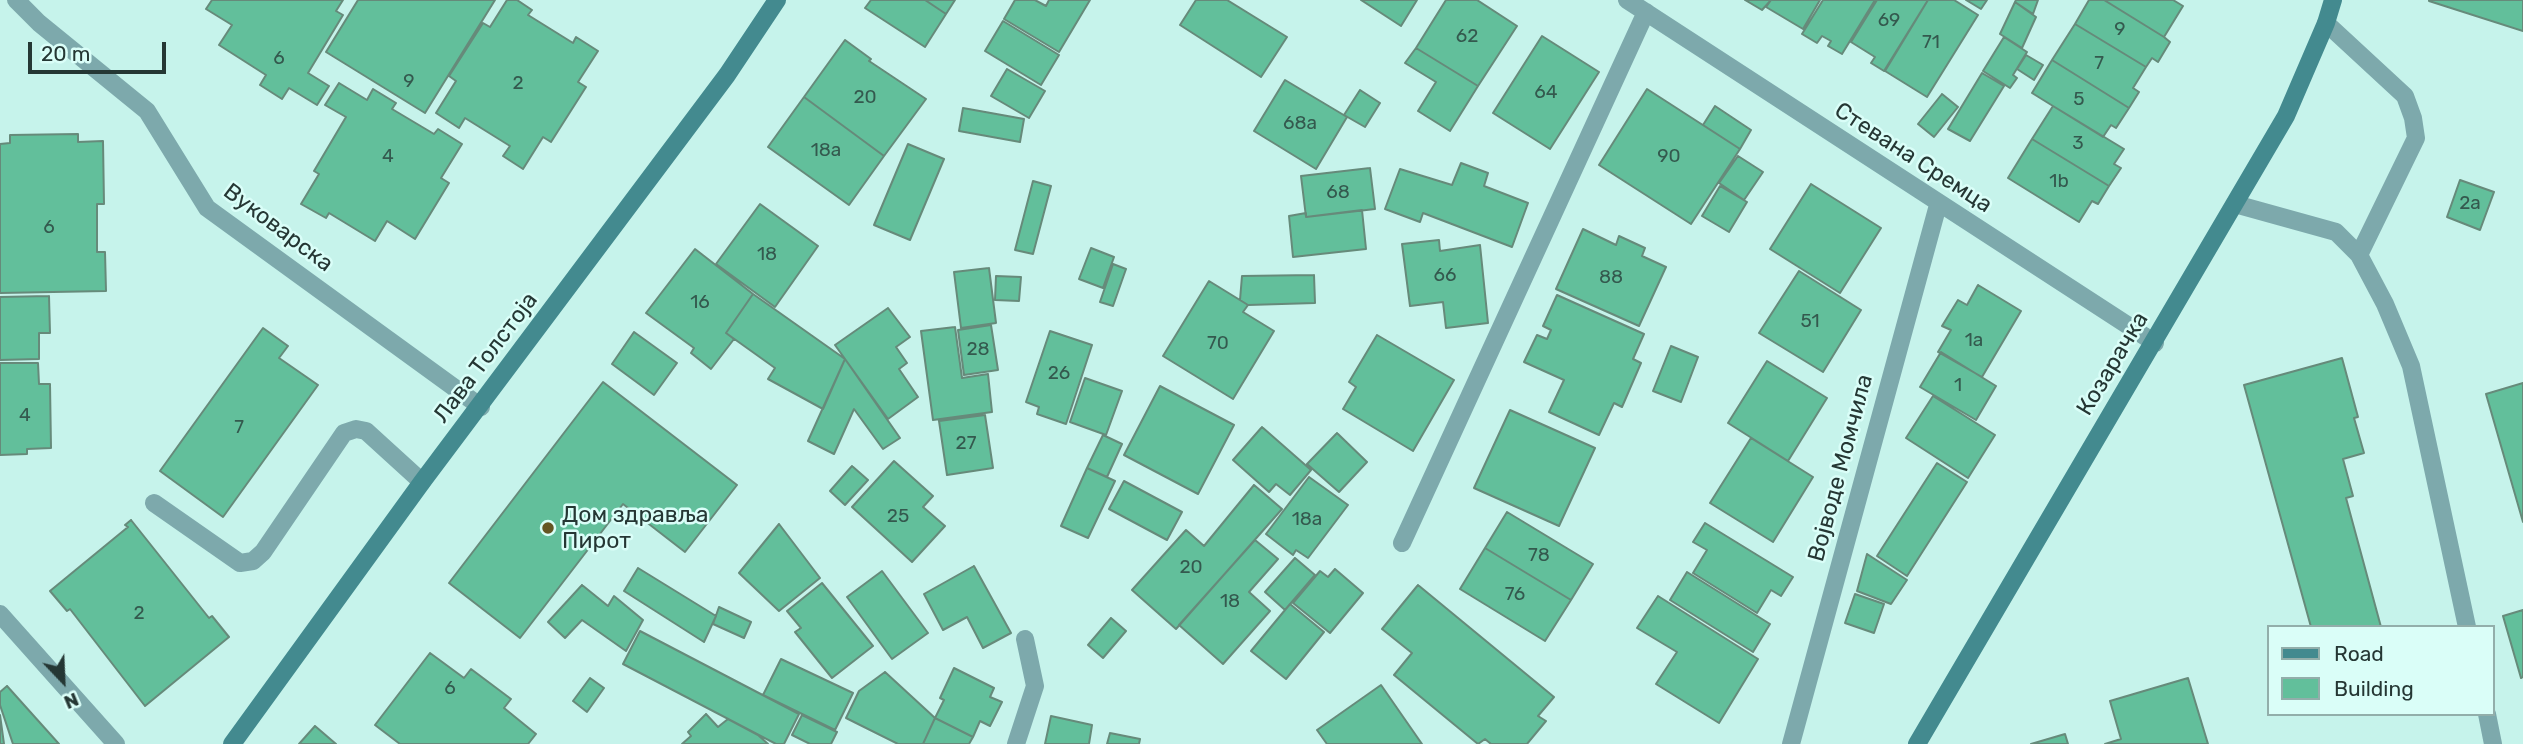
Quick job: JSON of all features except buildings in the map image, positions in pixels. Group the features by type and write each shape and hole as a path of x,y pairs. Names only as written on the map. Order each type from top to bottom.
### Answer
{"street":[{"name":"Вуковарска","path":"16,0 39,23 147,111 207,208 481,407"},
{"name":"Лава Толстоја","path":"232,744 422,482 481,407 727,75 776,0"},
{"name":"Стевана Сремца","path":"1627,0 1938,205 2155,343"},
{"name":"Козарачка","path":"1916,744 2155,343 2286,116 2326,23 2333,0"},
{"path":"1402,543 1646,12"},
{"path":"2326,23 2405,96 2413,118 2416,138 2359,255"},
{"path":"2235,204 2336,232 2359,255 2385,304 2411,366 2468,625"},
{"name":"Војводе Момчила","path":"1791,744 1938,205"},
{"path":"154,503 240,563 253,561 263,552 344,433 356,429 366,431 422,482"},
{"path":"0,614 116,744"},
{"path":"1016,744 1035,686 1025,639"},
{"path":"2487,716 2493,744"}],"place":[{"name":"Дом здравља Пирот","path":"548,528"}]}
